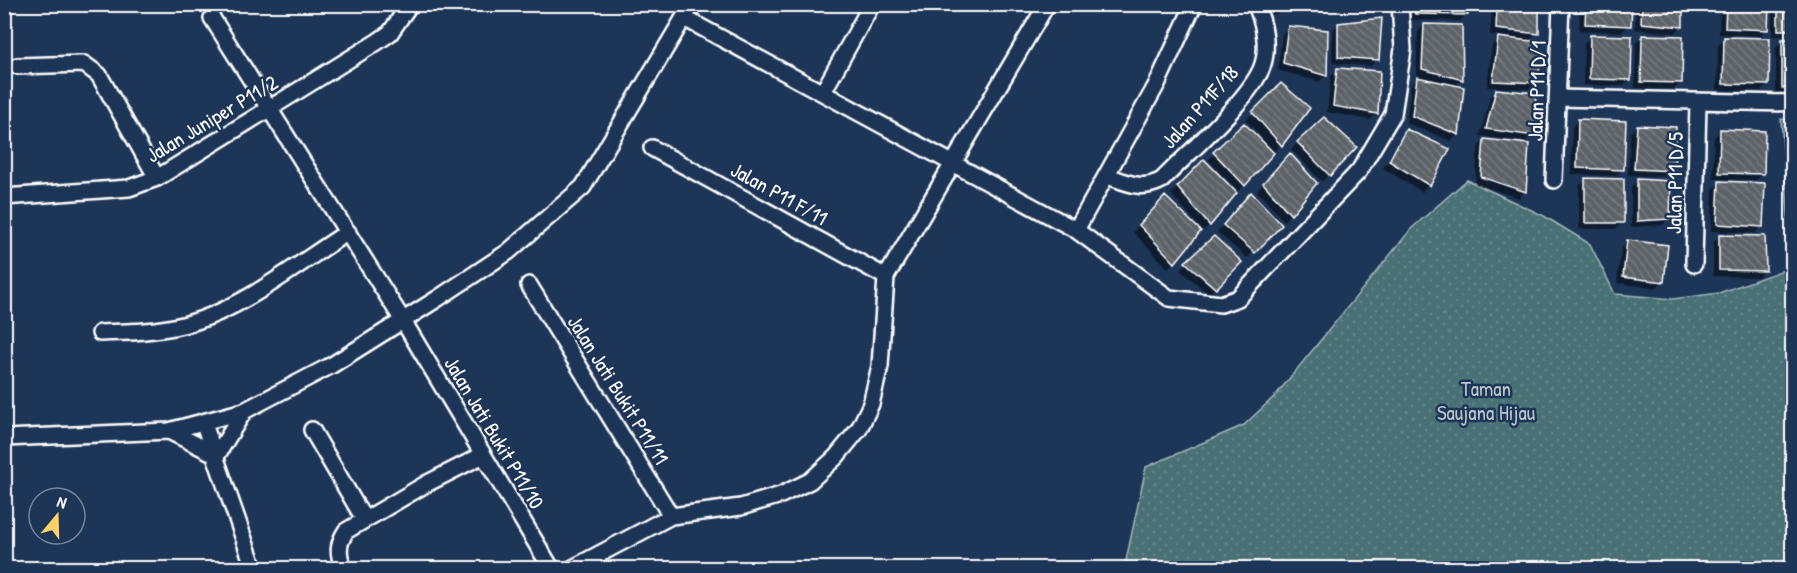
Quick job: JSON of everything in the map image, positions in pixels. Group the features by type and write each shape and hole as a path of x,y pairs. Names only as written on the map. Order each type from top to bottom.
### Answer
{"street":[{"name":"Jalan Juniper P11/2","path":"4,197 129,188 157,178 390,33 410,4"},
{"path":"573,568 671,516 741,507 781,495 810,481 836,458 859,429 871,404 880,366 886,276 1047,4"},
{"name":"Jalan P11F/18","path":"1076,230 1157,84 1194,4"},
{"name":"Jalan P11F/18","path":"1108,176 1141,187 1162,180 1250,89 1263,65 1262,17 1255,4"},
{"path":"4,438 170,430 204,424 244,411 332,365 508,252 583,187 688,11 823,92 1076,230 1169,298 1221,304 1238,298 1359,171 1393,114 1403,49 1400,4"},
{"name":"Jalan P11 D/1","path":"1554,180 1561,4"},
{"path":"823,92 871,5"},
{"name":"Jalan Jati Bukit P11/10","path":"212,18 402,319 551,568"},
{"path":"17,66 84,64 92,68 99,75 157,178"},
{"path":"1557,98 1698,103 1792,103"},
{"name":"Jalan P11 D/5","path":"1694,264 1698,103"},
{"name":"Jalan P11 F/11","path":"652,148 886,276"},
{"path":"100,333 142,332 179,326 209,316 239,301 348,232"},
{"name":"Jalan Jati Bukit P11/11","path":"529,285 671,516"},
{"path":"217,455 244,411"},
{"path":"204,424 217,455 226,492 254,568"},
{"path":"170,430 217,455"},
{"path":"312,430 364,519"},
{"path":"343,568 338,553 339,542 346,531 483,455"}],"green space":[{"path":"1781,119 1792,120 1792,267"},
{"name":"Taman Saujana Hijau","path":"1467,180 1544,216 1590,244 1615,294 1673,299 1719,293 1792,267 1792,568 1118,568 1125,565 1146,467 1244,425 1276,395 1412,228"}],"building":[{"path":"1413,4 1465,4 1468,15 1415,14"},
{"path":"1497,4 1539,4 1539,34 1496,29"},
{"path":"1586,4 1632,4 1631,26 1585,24"},
{"path":"1642,4 1683,4 1683,27 1641,23"},
{"path":"1726,4 1769,4 1768,30 1725,28"},
{"path":"1778,4 1792,4 1792,30 1778,30"},
{"path":"1382,18 1379,60 1338,57 1338,23"},
{"path":"1424,24 1462,25 1463,80 1422,69"},
{"path":"1288,26 1328,30 1327,76 1283,63"},
{"path":"1590,35 1632,36 1631,80 1589,79"},
{"path":"1642,35 1683,36 1682,83 1641,82"},
{"path":"1498,37 1540,42 1539,83 1493,81"},
{"path":"1724,37 1770,38 1769,85 1723,84"},
{"path":"1782,39 1792,39 1792,88 1782,88"},
{"path":"1337,68 1380,71 1378,114 1333,106"},
{"path":"1417,77 1464,87 1459,135 1412,116"},
{"path":"1281,83 1310,108 1282,146 1252,112"},
{"path":"1496,89 1536,93 1534,136 1486,129"},
{"path":"1324,117 1357,147 1330,176 1297,142"},
{"path":"1578,119 1626,121 1624,170 1577,168"},
{"path":"1244,123 1274,153 1245,186 1213,152"},
{"path":"1637,125 1676,127 1674,171 1634,169"},
{"path":"1406,129 1450,149 1430,186 1389,161"},
{"path":"1720,129 1765,131 1764,174 1719,173"},
{"path":"1484,139 1529,144 1526,192 1481,177"},
{"path":"1290,153 1317,183 1291,215 1263,183"},
{"path":"1204,159 1237,193 1210,226 1177,187"},
{"path":"1585,178 1624,179 1624,223 1585,223"},
{"path":"1637,179 1671,181 1670,219 1637,221"},
{"path":"1719,181 1765,183 1763,227 1717,224"},
{"path":"1251,192 1282,225 1255,253 1223,225"},
{"path":"1165,196 1201,231 1175,263 1139,225"},
{"path":"1719,235 1765,236 1766,271 1719,270"},
{"path":"1214,236 1242,262 1216,289 1185,262"},
{"path":"1627,240 1668,245 1664,282 1623,277"}]}
